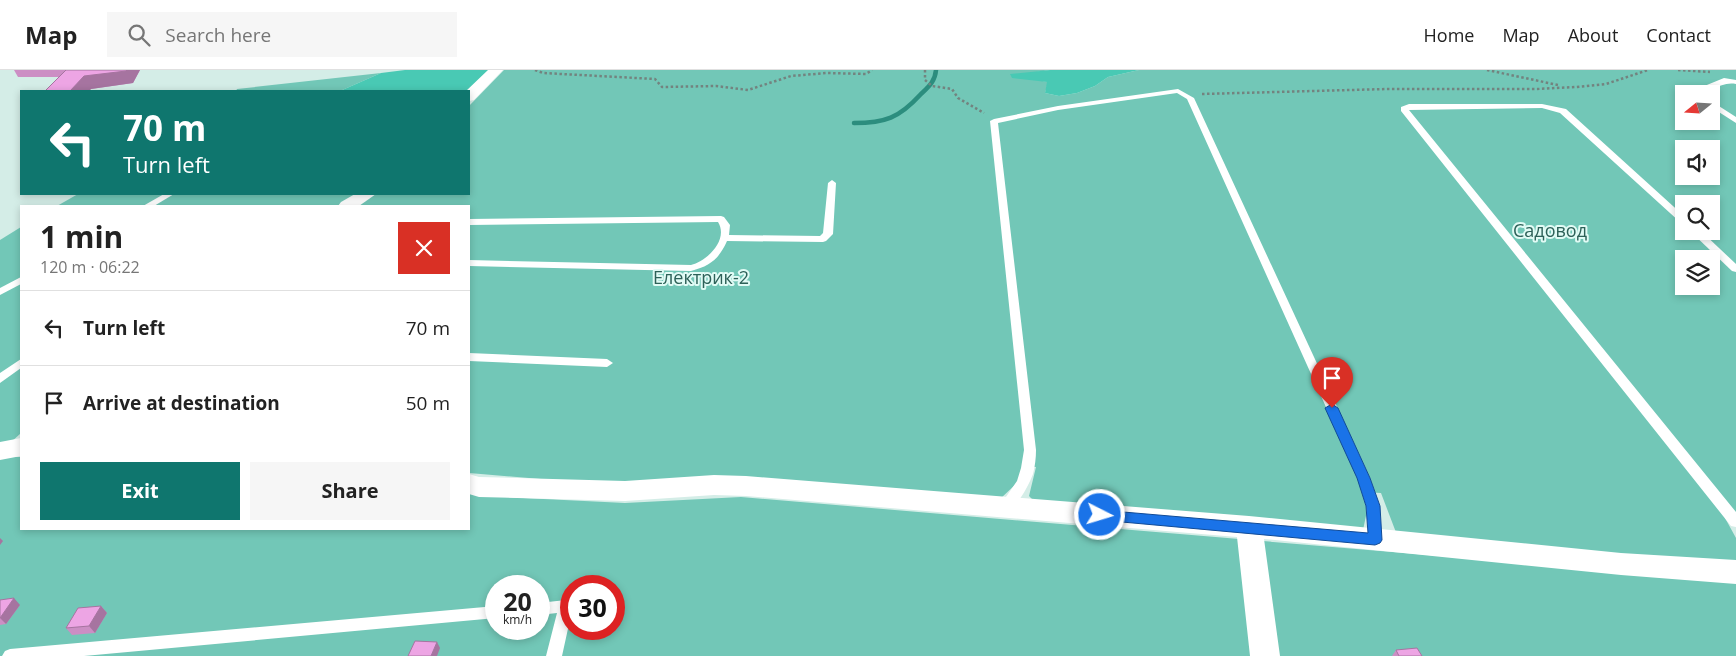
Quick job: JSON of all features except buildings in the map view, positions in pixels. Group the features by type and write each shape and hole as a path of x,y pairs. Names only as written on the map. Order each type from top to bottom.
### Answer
{"street":[{"path":"470,96 496,70"},
{"path":"349,205 365,195"},
{"path":"470,484 479,487 625,490 714,485 1006,507 1249,528 1621,564 1736,572"},
{"path":"1249,528 1265,656"}],"lane":[{"path":"1715,85 1727,80 1736,82"},
{"path":"1006,507 1025,481 1029,470 1030,450 994,121 1013,115 1116,99 1145,97 1174,91 1183,92 1190,98 1364,478 1373,506 1375,540"},
{"path":"1675,213 1563,110 1542,106 1409,106 1404,109 1736,522"},
{"path":"1720,109 1736,121"},
{"path":"724,238 823,239 828,234 832,183"},
{"path":"150,205 168,195"},
{"path":"470,222 721,219 725,225 724,238 715,257 705,265 691,268 470,263"},
{"path":"1705,240 1736,269"},
{"path":"0,292 20,281"},
{"path":"470,357 607,363"},
{"path":"0,379 20,363"},
{"path":"550,608 566,606 554,656"},
{"path":"10,656 485,613"}],"path":[{"path":"535,70 544,73 655,79 662,87 716,86 748,90 792,76 827,73 866,74 872,70"},
{"path":"925,70 925,80 930,85 952,89 958,98 994,121"},
{"path":"1487,70 1561,86"},
{"path":"1190,98 1206,94 1387,89 1537,89 1601,85 1636,72 1648,70"},
{"path":"1678,70 1707,70 1727,80"}],"green space":[{"path":"405,70 491,70 470,90 342,90 381,73"},
{"path":"504,70 1050,70 1037,72 1037,80 1048,82 1045,93 1059,96 1077,93 1095,86 1108,77 1139,70 1736,70 1736,519 1725,518 1736,538 1736,565 1397,535 1381,493 1363,492 1367,511 1363,530 1038,505 1029,496 1036,467 1025,466 1017,483 999,500 625,486 470,473 470,205 358,205 373,195 470,195 470,105"},
{"path":"1050,70 1139,70 1108,77 1095,86 1077,93 1059,96 1045,93 1047,82 1012,78 1010,74"},
{"path":"381,73 342,90 237,89"},
{"path":"76,195 358,195 343,205 59,205"},
{"path":"20,228 20,434 9,444 0,446 0,240"},
{"path":"20,457 20,530 470,530 470,493 484,496 625,503 741,497 1736,581 1736,656 0,656 0,459"}],"waterway":[{"path":"854,123 874,122 891,118 898,114 928,87 933,81 936,70"}],"route":[{"path":"1100,515 1375,540 1373,506 1364,478 1332,408"}],"park label":[{"name":"Садовод","path":"1550,231"},
{"name":"Електрик-2","path":"701,278"}]}
